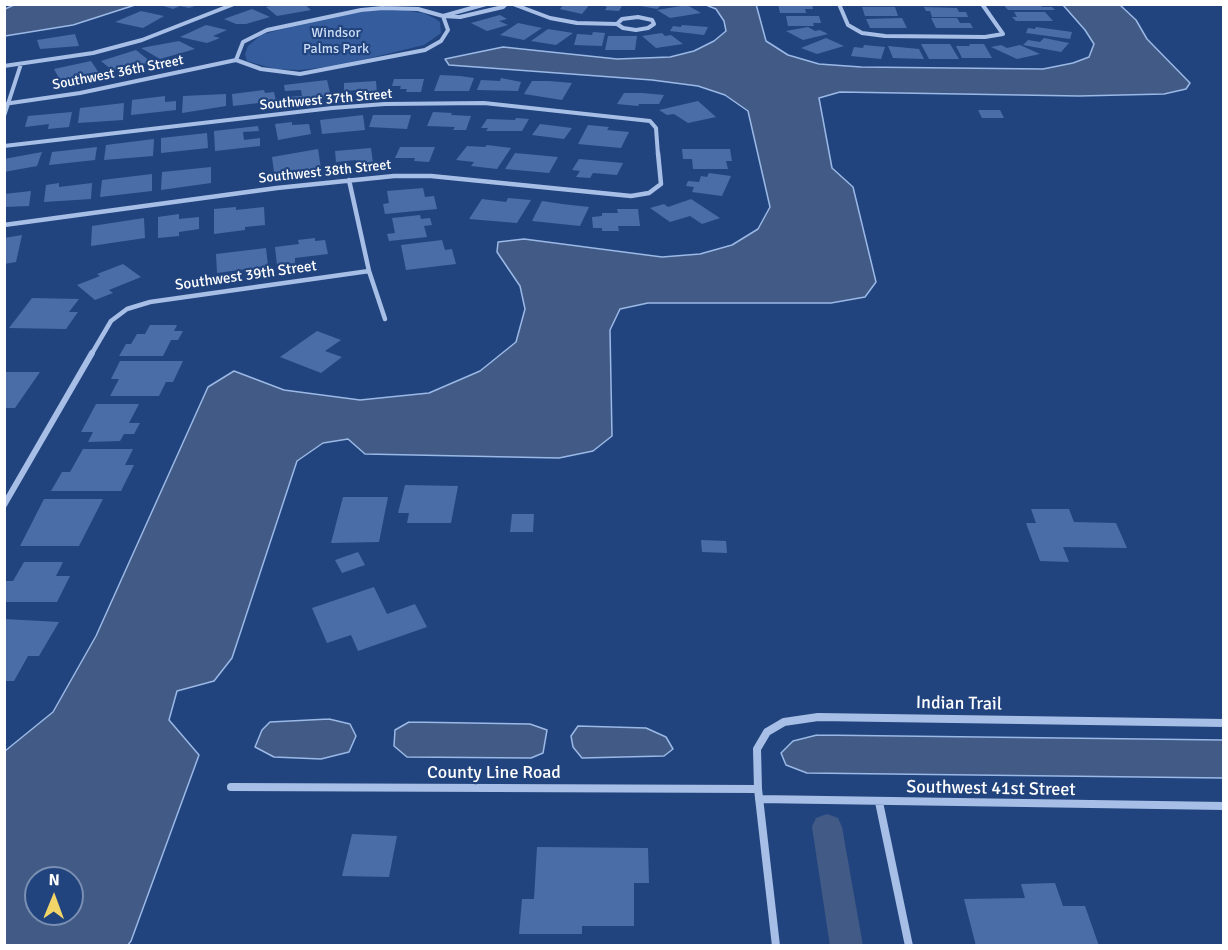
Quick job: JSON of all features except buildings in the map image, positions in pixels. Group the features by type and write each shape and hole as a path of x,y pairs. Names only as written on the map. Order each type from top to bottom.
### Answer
{"street":[{"path":"4,66 93,53 142,40 234,4"},
{"path":"443,16 486,4"},
{"path":"443,16 448,30 441,41 425,50 300,74 261,69 236,60 243,42 267,30 314,20 383,8 418,9 443,16 460,16 503,7 506,4"},
{"path":"513,4 549,18 577,23 617,24 623,28 636,30 648,28 654,24 648,18 638,17 622,18 617,24"},
{"path":"839,4 848,25 862,33 896,36 985,37 1003,34 982,4"},
{"name":"Southwest 36th Street","path":"6,104 80,93 236,60"},
{"path":"4,116 6,104 21,64"},
{"name":"Southwest 37th Street","path":"4,146 385,104 484,103 650,121 656,128 661,184 649,193"},
{"name":"Southwest 38th Street","path":"4,225 349,180 431,176 609,195 631,196 649,193"},
{"path":"349,180 369,270 385,319"},
{"name":"Southwest 39th Street","path":"4,505 111,321 127,309 150,302 369,270"},
{"name":"Indian Trail","path":"776,945 758,789 757,749 767,732 784,722 818,717 1224,723"},
{"name":"County Line Road","path":"231,787 758,789"},
{"name":"Southwest 41st Street","path":"759,799 1224,806"},
{"path":"879,802 909,945"}],"green space":[{"name":"Windsor Palms Park","path":"396,9 423,13 434,18 440,22 441,33 424,45 337,66 299,70 275,69 247,61 245,54 248,46 261,35 314,20 373,10"}],"shaded area":[{"path":"756,4 766,41 788,55 819,64 861,67 1043,69 1089,57 1094,44 1063,5 1120,5 1136,20 1147,39 1190,83 1186,89 1164,94 1079,96 840,92 819,98 832,168 853,187 876,282 865,297 831,303 648,303 620,309 610,330 612,436 593,451 559,458 365,454 348,439 323,443 297,461 232,658 214,681 177,691 169,720 199,755 131,941 127,946 5,945 5,751 53,712 96,636 208,387 234,371 284,390 360,400 429,393 480,371 516,342 525,309 520,286 497,252 498,242 524,239 662,257 700,254 732,245 758,229 770,207 748,111 725,95 698,86 652,80 449,65 445,59 503,47 617,59 670,57 694,51 714,41 726,31 724,21 716,9 706,5"},
{"path":"14,5 135,5 73,25 5,36 5,9"},
{"path":"329,719 350,724 356,736 349,752 321,759 274,757 255,747 262,730 270,722"},
{"path":"409,722 530,724 547,730 543,753 531,758 407,757 394,746 395,730"},
{"path":"578,726 646,728 666,737 673,749 664,756 582,758 573,747 571,736"},
{"path":"817,735 1223,740 1223,778 807,773 786,765 781,753 793,741"}],"waterway":[{"path":"827,827 847,946"}]}
